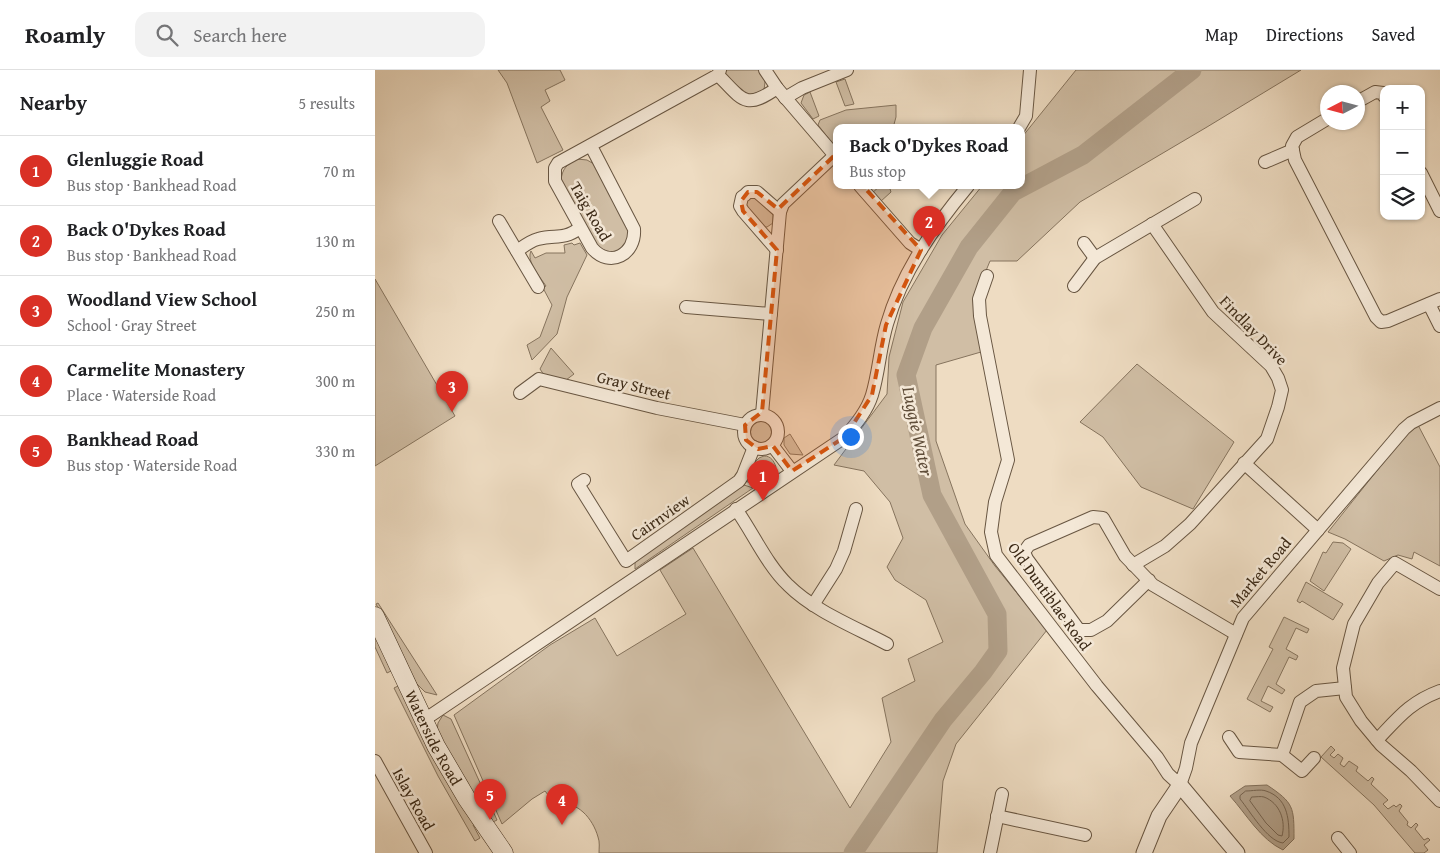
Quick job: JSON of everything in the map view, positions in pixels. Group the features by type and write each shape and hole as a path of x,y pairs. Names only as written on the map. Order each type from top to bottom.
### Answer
{"main road":[{"name":"Waterside Road","path":"375,616 423,720 450,771 504,853"}],"street":[{"path":"765,70 781,93 833,155"},
{"name":"Taig Road","path":"591,146 631,222 634,235 633,243 621,256 603,257 592,248 555,181 555,168 559,163 719,73 740,98 747,101 759,100 802,88 847,70"},
{"path":"1021,124 1026,116 1031,70"},
{"path":"1365,98 1375,92 1380,93"},
{"path":"1320,123 1297,137 1292,146 1295,160 1376,317 1381,322 1388,322 1435,302 1440,326"},
{"path":"1265,162 1293,150"},
{"path":"762,414 780,212 783,204 833,159"},
{"path":"1422,175 1440,211"},
{"path":"863,189 910,243 921,250"},
{"path":"423,720 463,695 735,509 845,437 862,416 872,395 886,324 893,305 935,227 966,189"},
{"path":"777,250 743,212 741,201 749,192 757,192 780,212"},
{"path":"1074,286 1095,258 1195,198"},
{"path":"499,221 538,287"},
{"name":"Findlay Drive","path":"1133,565 1165,546 1184,529 1267,439 1278,407 1281,390 1279,378 1271,366 1213,312 1152,224"},
{"path":"517,251 528,243 540,238 562,237 580,228"},
{"path":"1084,243 1095,258"},
{"name":"Old Duntiblae Road","path":"987,276 979,299 980,316 1008,460 995,502 991,532 996,555 1097,686 1157,757 1168,774 1180,786"},
{"path":"686,307 771,314"},
{"name":"Gray Street","path":"520,392 539,379 657,408 745,425"},
{"name":"Market Road","path":"1144,853 1159,816 1180,786 1191,743 1243,618 1404,429 1411,423 1440,408"},
{"path":"762,414 773,419 778,429 776,441 763,449 754,447 749,444 744,435 745,425 752,417 762,414"},
{"path":"772,445 792,472"},
{"name":"Cairnview","path":"584,480 577,484 626,561 739,481 754,447"},
{"path":"1243,463 1318,530"},
{"path":"735,509 776,572 788,586 813,605 887,644"},
{"path":"813,605 840,560 856,509"},
{"path":"1149,580 1107,621 1091,630 1079,630 1027,559 1024,552 1029,545 1093,517 1103,518 1125,556 1149,580 1153,585 1236,634"},
{"path":"1440,588 1395,563 1378,583 1354,624 1343,668 1346,697 1361,721 1377,740 1440,801"},
{"path":"1282,755 1300,702 1316,691 1345,688"},
{"path":"1377,740 1405,710 1429,695 1440,691"},
{"path":"1229,738 1239,752 1282,755 1302,771 1315,758"},
{"name":"Islay Road","path":"375,761 426,853"},
{"path":"1180,786 1237,853"},
{"path":"990,853 1002,794"},
{"path":"997,816 1085,835"},
{"path":"1338,838 1350,853"}],"highlighted area":[{"path":"835,155 921,250 886,325 872,395 845,437 792,471 773,446 758,449 746,440 745,425 762,412 777,250 743,211 741,201 748,192 757,192 778,209"}],"shaded area":[{"path":"498,70 560,70 565,80 545,90 550,101 541,107 563,150 537,163 507,83"},
{"path":"724,70 761,70 765,82 764,90 748,96 726,76"},
{"path":"1076,70 1301,70 1080,202 1017,261 990,261 978,290 981,352 936,365 936,441 965,524 995,566 1047,630 956,744 943,781 937,853 599,853 599,839 588,817 571,805 556,805 545,791 532,799 502,824 454,715 550,645 595,618 617,656 686,614 660,570 693,548 850,808 891,742 882,698 915,681 908,659 943,642 926,600 895,580 887,567 903,538 890,502 864,471 834,465 887,394 889,357 903,302 942,235 980,189 1025,189 1025,133"},
{"path":"845,79 854,104 845,106 836,82"},
{"path":"810,92 819,116 813,119 801,103 804,95"},
{"path":"896,105 896,117 894,124 833,124 833,144 818,125 820,120 846,110"},
{"path":"577,159 587,160 594,164 628,224 629,240 615,253 597,248 561,181 566,167"},
{"path":"877,189 890,189 891,192 880,202 872,193"},
{"path":"754,197 773,215 773,223 767,227 764,227 754,218 747,208 747,199"},
{"path":"572,243 574,245 580,243 587,255 567,297 557,334 532,360 527,345 540,337 552,305 543,288 546,286 537,274 530,259 531,251 535,258 546,253 565,253 564,245"},
{"path":"375,279 455,416 375,466"},
{"path":"551,348 574,374 566,380 544,375 540,369"},
{"path":"1137,364 1234,442 1193,509 1141,487 1103,437 1080,422"},
{"path":"760,420 768,424 772,432 768,440 760,444 752,440 748,432 752,424"},
{"path":"1418,425 1440,467 1440,566 1414,552 1412,559 1398,555 1384,561 1345,539 1328,532 1403,438"},
{"path":"790,434 803,455 790,454 784,445 784,438"},
{"path":"764,456 770,458 776,467 772,475 757,485 745,481 753,461 755,462"},
{"path":"741,484 753,488 635,569 635,560"},
{"path":"1333,542 1343,543 1351,549 1324,591 1310,581 1323,552 1326,553"},
{"path":"1306,582 1343,604 1333,620 1302,601 1300,603 1297,601"},
{"path":"378,603 437,695 425,692 416,683 376,604"},
{"path":"1284,617 1309,629 1307,633 1296,628 1286,649 1298,656 1296,660 1289,657 1276,684 1285,690 1282,694 1268,686 1261,701 1273,707 1270,712 1247,699 1273,649 1269,647"},
{"path":"375,632 393,670 387,673 375,647"},
{"path":"400,685 475,824 473,825 480,838 475,841 438,776 394,688"},
{"path":"443,715 451,719 497,820 493,822 488,812 485,814 437,731 438,723"},
{"path":"1331,746 1335,750 1330,755 1334,758 1338,754 1343,758 1340,764 1344,767 1349,761 1358,767 1356,771 1368,781 1372,777 1374,779 1371,784 1388,800 1383,804 1388,809 1394,805 1396,807 1400,804 1402,806 1399,811 1408,822 1407,825 1411,828 1416,823 1418,825 1415,829 1424,840 1428,838 1430,840 1424,845 1428,850 1424,853 1415,853 1374,805 1321,757"}],"water":[{"path":"1267,785 1283,797 1293,813 1294,839 1283,850 1267,840 1230,796 1245,786"}],"waterway":[{"name":"Luggie Water","path":"1025,186 1083,155 1192,70"},
{"name":"Luggie Water","path":"853,853 943,720 998,651 997,614 932,495 906,375 923,328 969,247 1013,192 1019,189"}],"place":[{"name":"Back O'Dykes Road","path":"929,247"},
{"name":"Woodland View School","path":"452,412"},
{"name":"Glenluggie Road","path":"763,501"},
{"name":"Bankhead Road","path":"490,820"},
{"name":"Carmelite Monastery","path":"562,825"}]}
